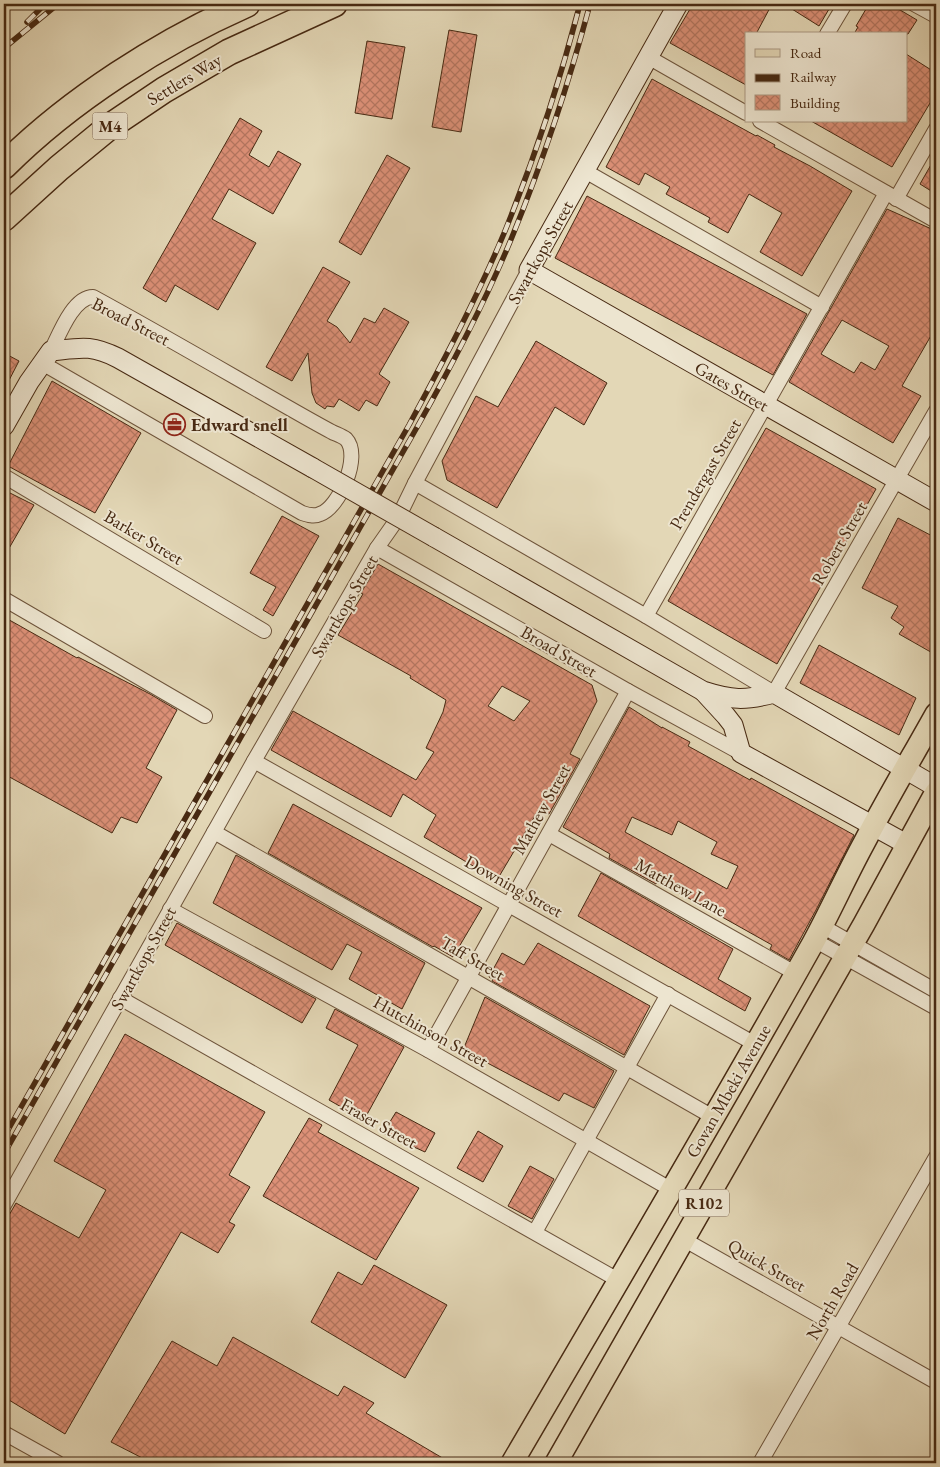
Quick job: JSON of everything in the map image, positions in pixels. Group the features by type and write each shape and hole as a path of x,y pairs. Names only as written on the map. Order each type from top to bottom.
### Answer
{"highway":[{"path":"208,21 231,4"},
{"name":"M4","path":"4,166 67,110 146,57 208,21 246,4"},
{"name":"Settlers Way","path":"4,218 58,168 109,127 164,90 229,52 334,4"}],"main road":[{"name":"Govan Mbeki Avenue","path":"512,1463 672,1190 796,973 936,714"},
{"name":"Govan Mbeki Avenue","path":"556,1463 849,951 936,792"}],"street":[{"name":"Swartkops Street","path":"4,1205 254,761 377,548 398,518 529,270 678,4"},
{"path":"829,32 845,4"},
{"path":"914,4 936,16"},
{"path":"648,57 745,112"},
{"path":"775,125 891,196 936,221"},
{"name":"Prendergast Street","path":"646,616 822,307 891,196 936,129"},
{"path":"585,171 822,307"},
{"name":"Gates Street","path":"529,270 936,502"},
{"name":"Broad Street","path":"87,297 93,297 345,439 352,455 352,466 348,477 335,502 328,509 322,514 308,516 47,357 76,306 87,297"},
{"name":"Broad Street","path":"47,357 88,348 104,351 434,537 703,692 733,726 741,753"},
{"path":"4,426 29,382 47,357"},
{"name":"Robert Street","path":"774,693 936,412"},
{"name":"Barker Street","path":"4,476 264,631"},
{"path":"415,483 646,616 936,787"},
{"name":"Broad Street","path":"377,548 628,691 908,845"},
{"path":"4,599 205,716"},
{"name":"Mathew Street","path":"428,1050 628,691"},
{"name":"Broad Street","path":"703,692 734,699 756,698 774,693"},
{"name":"Downing Street","path":"254,761 755,1044"},
{"name":"Taff Street","path":"214,832 713,1117"},
{"name":"Matthew Lane","path":"549,834 796,973"},
{"name":"Hutchinson Street","path":"170,909 428,1050 672,1190"},
{"path":"818,933 936,1008"},
{"path":"849,951 936,991"},
{"path":"535,1232 668,994"},
{"name":"Fraser Street","path":"120,998 618,1280"},
{"name":"North Road","path":"760,1463 936,1157"},
{"name":"Quick Street","path":"683,1239 936,1382"},
{"path":"4,1433 58,1463"}],"building":[{"path":"693,4 772,4 757,32 745,32 745,84 670,43"},
{"path":"784,4 832,4 819,26"},
{"path":"869,4 890,4 917,20 908,34 908,32 855,32 858,27 856,26"},
{"path":"449,30 477,35 461,132 432,127"},
{"path":"367,41 405,47 392,119 355,113"},
{"path":"908,55 936,73 936,93 892,167 813,122 908,122"},
{"path":"652,79 775,145 774,147 852,191 802,276 760,252 782,213 749,194 728,233 708,222 710,218 666,194 670,187 645,173 639,185 606,167"},
{"path":"240,118 262,131 249,155 269,167 278,151 301,164 273,214 229,189 212,219 256,243 218,310 175,285 166,302 143,288"},
{"path":"387,155 410,168 361,255 339,242"},
{"path":"936,156 936,194 920,184"},
{"path":"587,196 807,314 773,375 555,258"},
{"path":"887,209 936,231 936,327 902,386 921,396 893,443 789,382","holes":["842,320 889,346 875,370 861,362 854,373 821,354"]},
{"path":"323,267 350,282 327,321 337,327 350,343 364,318 375,323 384,308 409,322 379,374 390,382 377,406 366,400 359,411 339,399 334,407 327,406 325,409 316,403 312,393 308,353 292,381 266,367"},
{"path":"536,341 607,383 584,425 555,407 497,508 447,480 442,461 476,396 498,407"},
{"path":"4,353 19,361 4,390"},
{"path":"52,381 141,433 95,513 8,466"},
{"path":"766,428 876,489 777,664 668,601"},
{"path":"4,490 34,505 4,557"},
{"path":"282,516 319,536 273,616 263,610 276,587 250,573"},
{"path":"898,518 936,538 936,655 899,634 904,627 891,618 898,606 862,588"},
{"path":"378,564 592,685 597,701 570,754 580,759 549,814 539,809 497,880 424,837 436,815 403,794 391,817 271,750 293,711 416,780 434,752 426,748 443,712 446,700 410,678 411,676 338,635 363,594 361,593","holes":["502,686 530,701 514,721 488,706"]},
{"path":"4,617 77,658 150,694 177,710 146,768 162,777 137,823 121,817 112,833 4,774"},
{"path":"819,645 916,698 899,735 800,683"},
{"path":"629,707 662,728 690,742 688,746 750,780 751,778 854,835 789,960 770,949 772,945 658,881 656,884 609,858 610,854 563,827","holes":["632,817 672,835 678,821 717,842 711,854 738,866 727,889 625,832"]},
{"path":"293,804 482,908 453,957 268,853"},
{"path":"236,855 425,963 402,1009 349,979 362,952 347,944 332,970 213,903"},
{"path":"601,873 733,949 718,979 751,998 745,1011 578,916"},
{"path":"177,923 316,999 302,1023 165,945"},
{"path":"538,943 650,1006 624,1055 492,981 493,979 489,977 502,953 524,965"},
{"path":"485,997 614,1071 594,1108 564,1093 559,1101 463,1050"},
{"path":"335,1009 404,1047 364,1120 329,1100 358,1045 326,1028"},
{"path":"125,1034 265,1112 229,1175 250,1187 229,1222 235,1225 218,1253 181,1232 65,1434 4,1397 4,1224 16,1203 79,1238 106,1190 54,1161"},
{"path":"396,1112 435,1133 425,1152 383,1133"},
{"path":"309,1118 322,1125 318,1132 419,1188 376,1260 263,1196"},
{"path":"478,1131 503,1146 483,1182 457,1168"},
{"path":"530,1166 554,1179 532,1219 508,1206"},
{"path":"374,1265 447,1305 405,1378 311,1322 338,1272 362,1285"},
{"path":"233,1337 338,1396 344,1386 374,1403 366,1413 451,1463 152,1463 111,1442 172,1341 217,1366"}],"railway":[{"path":"27,22 45,4"},
{"path":"4,48 58,4"},
{"path":"4,1137 409,425 459,330 505,231 527,175 564,62 580,4"},
{"path":"4,1154 416,429 467,334 502,262 545,151 590,4"}],"place":[{"name":"Edward snell","path":"175,424"}]}
